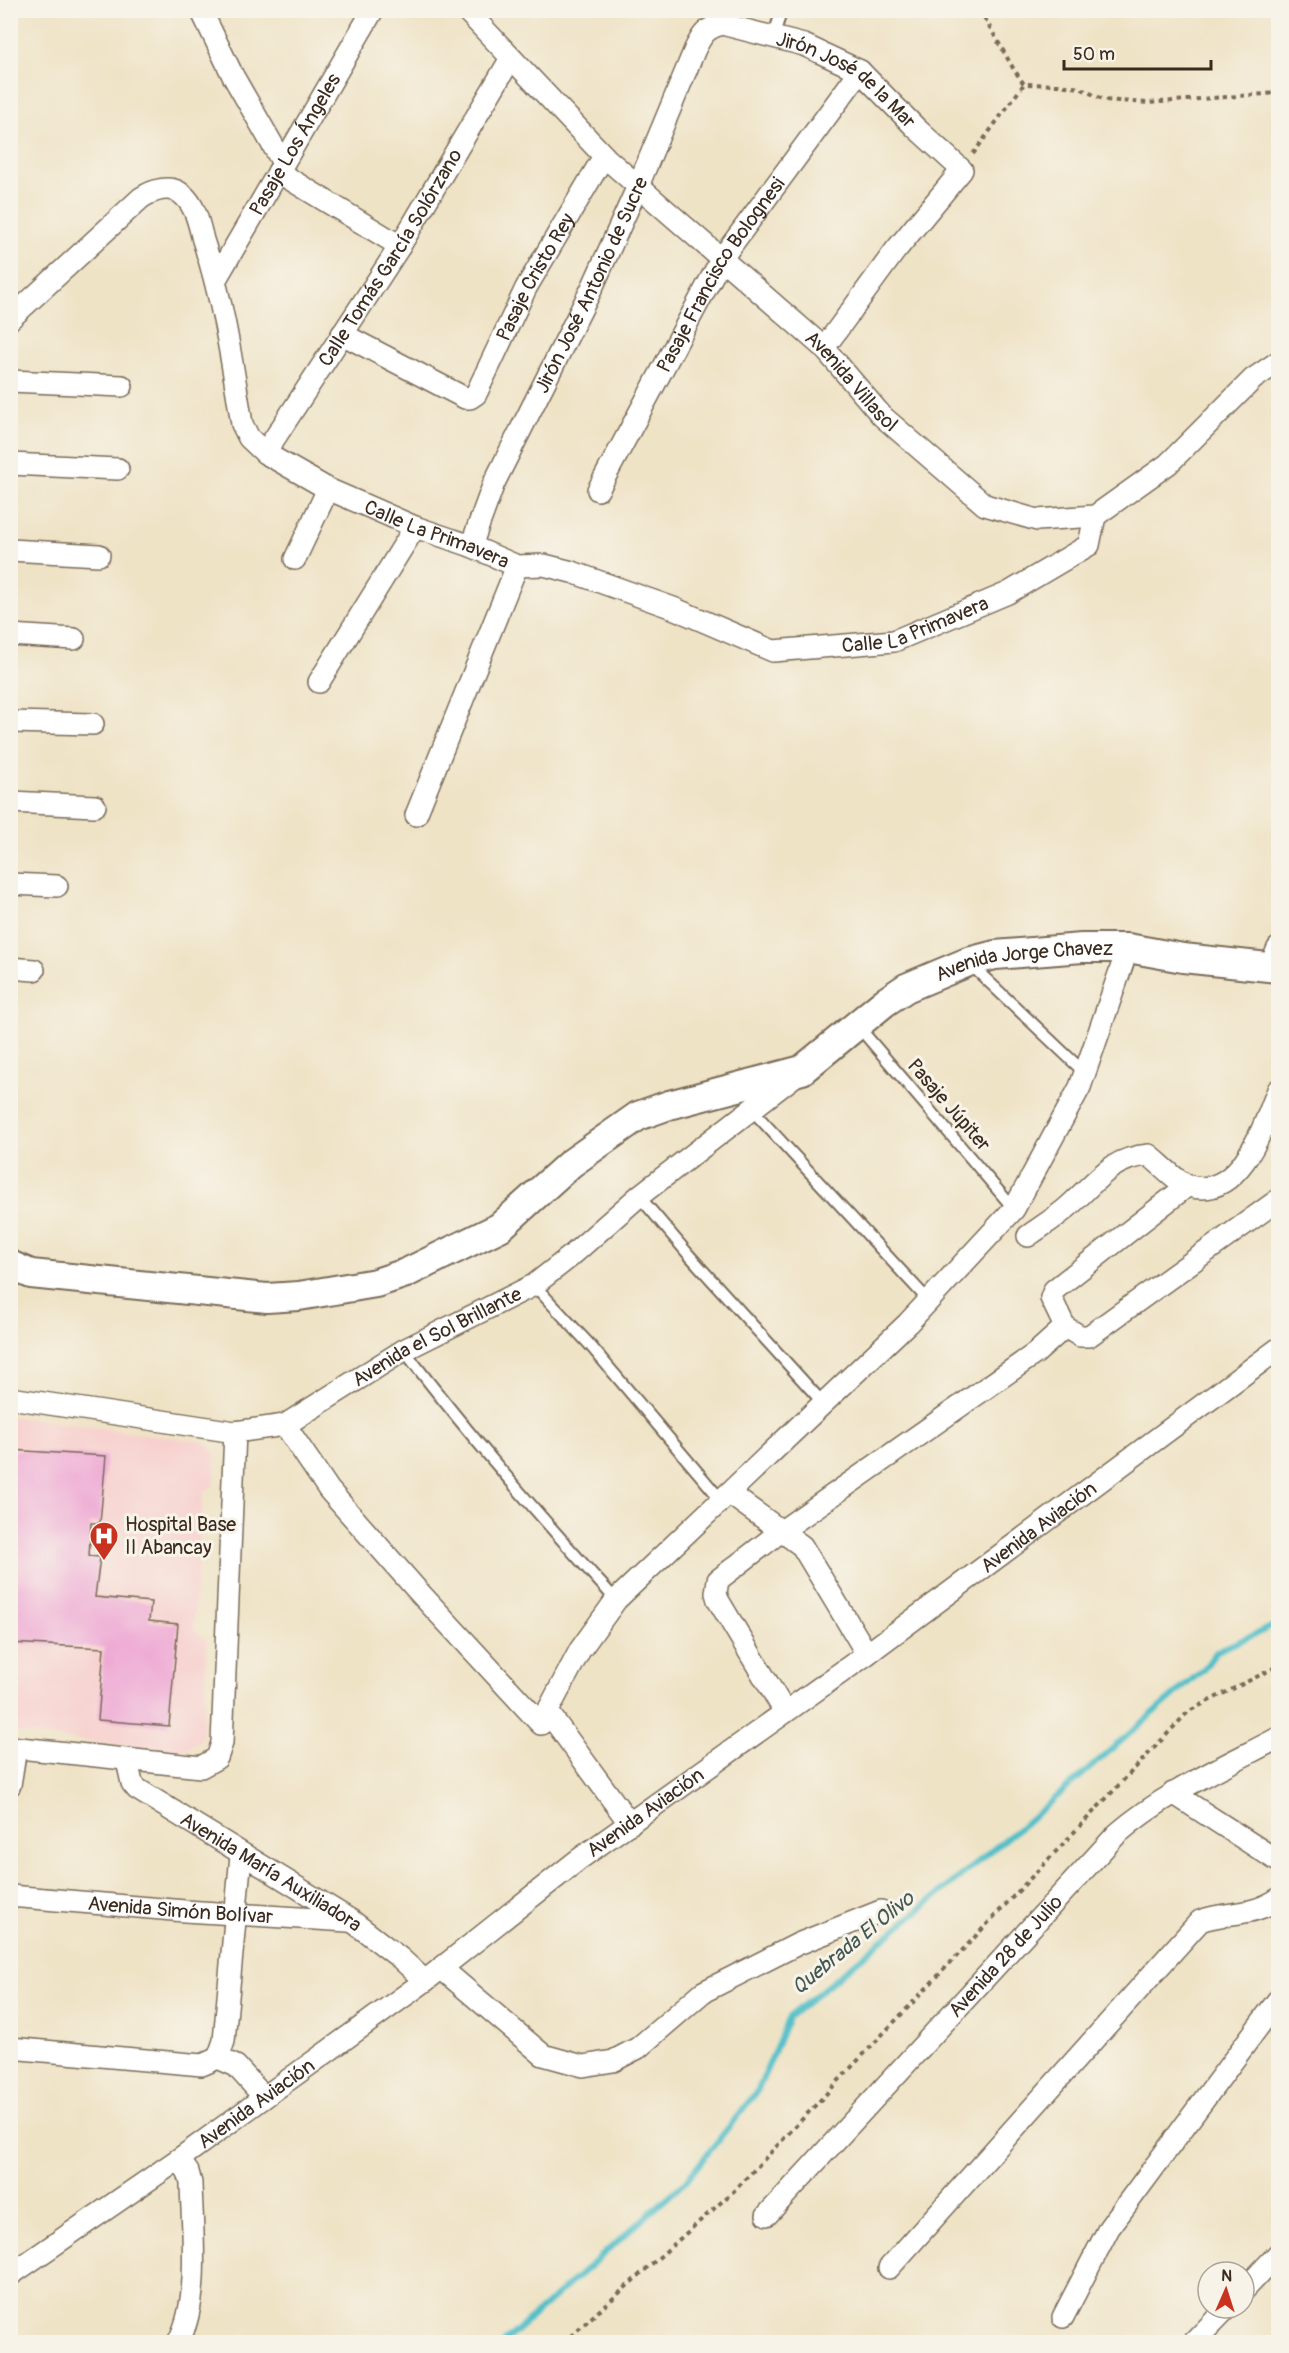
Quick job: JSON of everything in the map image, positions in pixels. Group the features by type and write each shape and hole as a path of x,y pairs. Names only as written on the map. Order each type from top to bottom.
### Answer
{"street":[{"path":"201,10 280,168 400,246"},
{"name":"Pasaje Los Ángeles","path":"216,279 373,10"},
{"name":"Avenida Villasol","path":"466,10 604,156 824,348 882,416 985,505 1037,520 1095,516"},
{"name":"Jirón José de la Mar","path":"712,26 722,24 804,45 860,71 916,128 962,170"},
{"name":"Jirón José Antonio de Sucre","path":"471,546 494,483 592,288 638,186 695,49 703,32 712,26"},
{"name":"Calle Tomás García Solórzano","path":"265,453 400,246 511,58"},
{"name":"Pasaje Francisco Bolognesi","path":"598,490 722,258 860,71"},
{"name":"Pasaje Cristo Rey","path":"342,334 465,398 476,394 526,288 604,156"},
{"path":"824,348 895,251 962,170"},
{"name":"Calle La Primavera","path":"10,319 141,198 153,190 168,189 182,193 193,207 216,279 242,424 249,438 265,453 328,489 415,527 471,546 517,566 544,565 572,572 673,608 772,651 894,641 1008,593 1089,545 1095,516"},
{"path":"1095,516 1168,464 1253,379 1278,362"},
{"path":"10,381 122,386"},
{"path":"10,464 118,469"},
{"path":"295,559 328,489"},
{"path":"319,682 415,527"},
{"path":"10,550 99,555"},
{"path":"416,814 517,566"},
{"path":"10,635 74,639"},
{"path":"10,722 93,724"},
{"path":"10,802 94,806"},
{"path":"10,884 57,886"},
{"path":"285,1425 329,1490 418,1591 541,1724 580,1650 615,1600 824,1404 929,1301 1014,1209 1080,1087 1128,948"},
{"name":"Avenida Jorge Chavez","path":"802,1070 856,1025 906,988 968,962 995,955 1071,949 1128,948 1183,958 1276,961"},
{"path":"10,968 34,970"},
{"path":"10,1265 31,1274 267,1298 299,1296 376,1283 406,1273 500,1227 570,1164 638,1116 669,1105 802,1070"},
{"name":"Avenida el Sol Brillante","path":"10,1398 235,1432 285,1425 404,1350 534,1285 571,1256 639,1196 802,1070"},
{"path":"1028,1236 1068,1207 1112,1166 1132,1156 1149,1155 1187,1186 1204,1189 1222,1182 1241,1166 1253,1150 1271,1120 1278,1090"},
{"path":"1187,1186 1053,1292 1051,1298 1065,1328 1080,1336 1089,1336 1278,1200"},
{"path":"785,1712 716,1593 718,1580 780,1532 1036,1353 1065,1328"},
{"name":"Avenida Aviación","path":"10,2275 179,2159 433,1974 578,1860 867,1654 1278,1349"},
{"path":"10,1785 13,1748 201,1767 217,1758 222,1743 235,1432"},
{"path":"726,1497 802,1546 867,1654"},
{"path":"548,1712 630,1824"},
{"name":"Avenida 28 de Julio","path":"767,2215 1117,1834 1173,1793 1278,1738"},
{"name":"Avenida María Auxiliadora","path":"127,1761 132,1783 137,1789 351,1921 400,1958 433,1974 543,2055 583,2066 613,2061 638,2048 703,1992 798,1944 881,1911"},
{"path":"1173,1793 1278,1861"},
{"path":"10,2048 202,2065 218,2058 224,2041 241,1855"},
{"name":"Avenida Simón Bolívar","path":"10,1896 351,1921"},
{"path":"889,2268 1200,1921 1215,1916 1244,1914 1268,1906 1278,1899"},
{"path":"1063,2317 1109,2228 1278,2000"},
{"path":"218,2058 236,2066 264,2097"},
{"path":"178,2343 190,2306 192,2267 191,2183 188,2172 179,2159"},
{"path":"1256,2277 1278,2254"},
{"path":"1194,2343 1216,2320"}],"lane":[{"path":"773,37 782,10"},
{"path":"968,962 1085,1073"},
{"name":"Pasaje Júpiter","path":"856,1025 1014,1209"},
{"path":"752,1110 929,1301"},
{"path":"639,1196 689,1255 824,1404"},
{"path":"534,1285 726,1497"},
{"path":"404,1350 442,1400 529,1504 615,1600"}],"path":[{"path":"980,10 1024,84"},
{"path":"1024,84 1080,88 1104,100 1148,103 1278,93"},
{"path":"962,170 1024,84"},
{"path":"564,2343 736,2189 1189,1711 1278,1666"}],"shaded area":[{"name":"Hospital Base II Abancay","path":"11,1416 205,1442 215,1454 215,1484 203,1494 193,1628 207,1642 203,1737 183,1753 11,1732"}],"building":[{"path":"10,1450 106,1456 100,1523 91,1523 89,1556 100,1557 95,1597 151,1602 149,1621 178,1624 169,1726 98,1720 104,1648 10,1643"}],"waterway":[{"name":"Quebrada El Olivo","path":"504,2342 685,2182 758,2090 789,2017 1052,1801 1203,1670 1217,1651 1278,1624"}],"place":[{"name":"Hospital Base II Abancay","path":"104,1562"}]}
